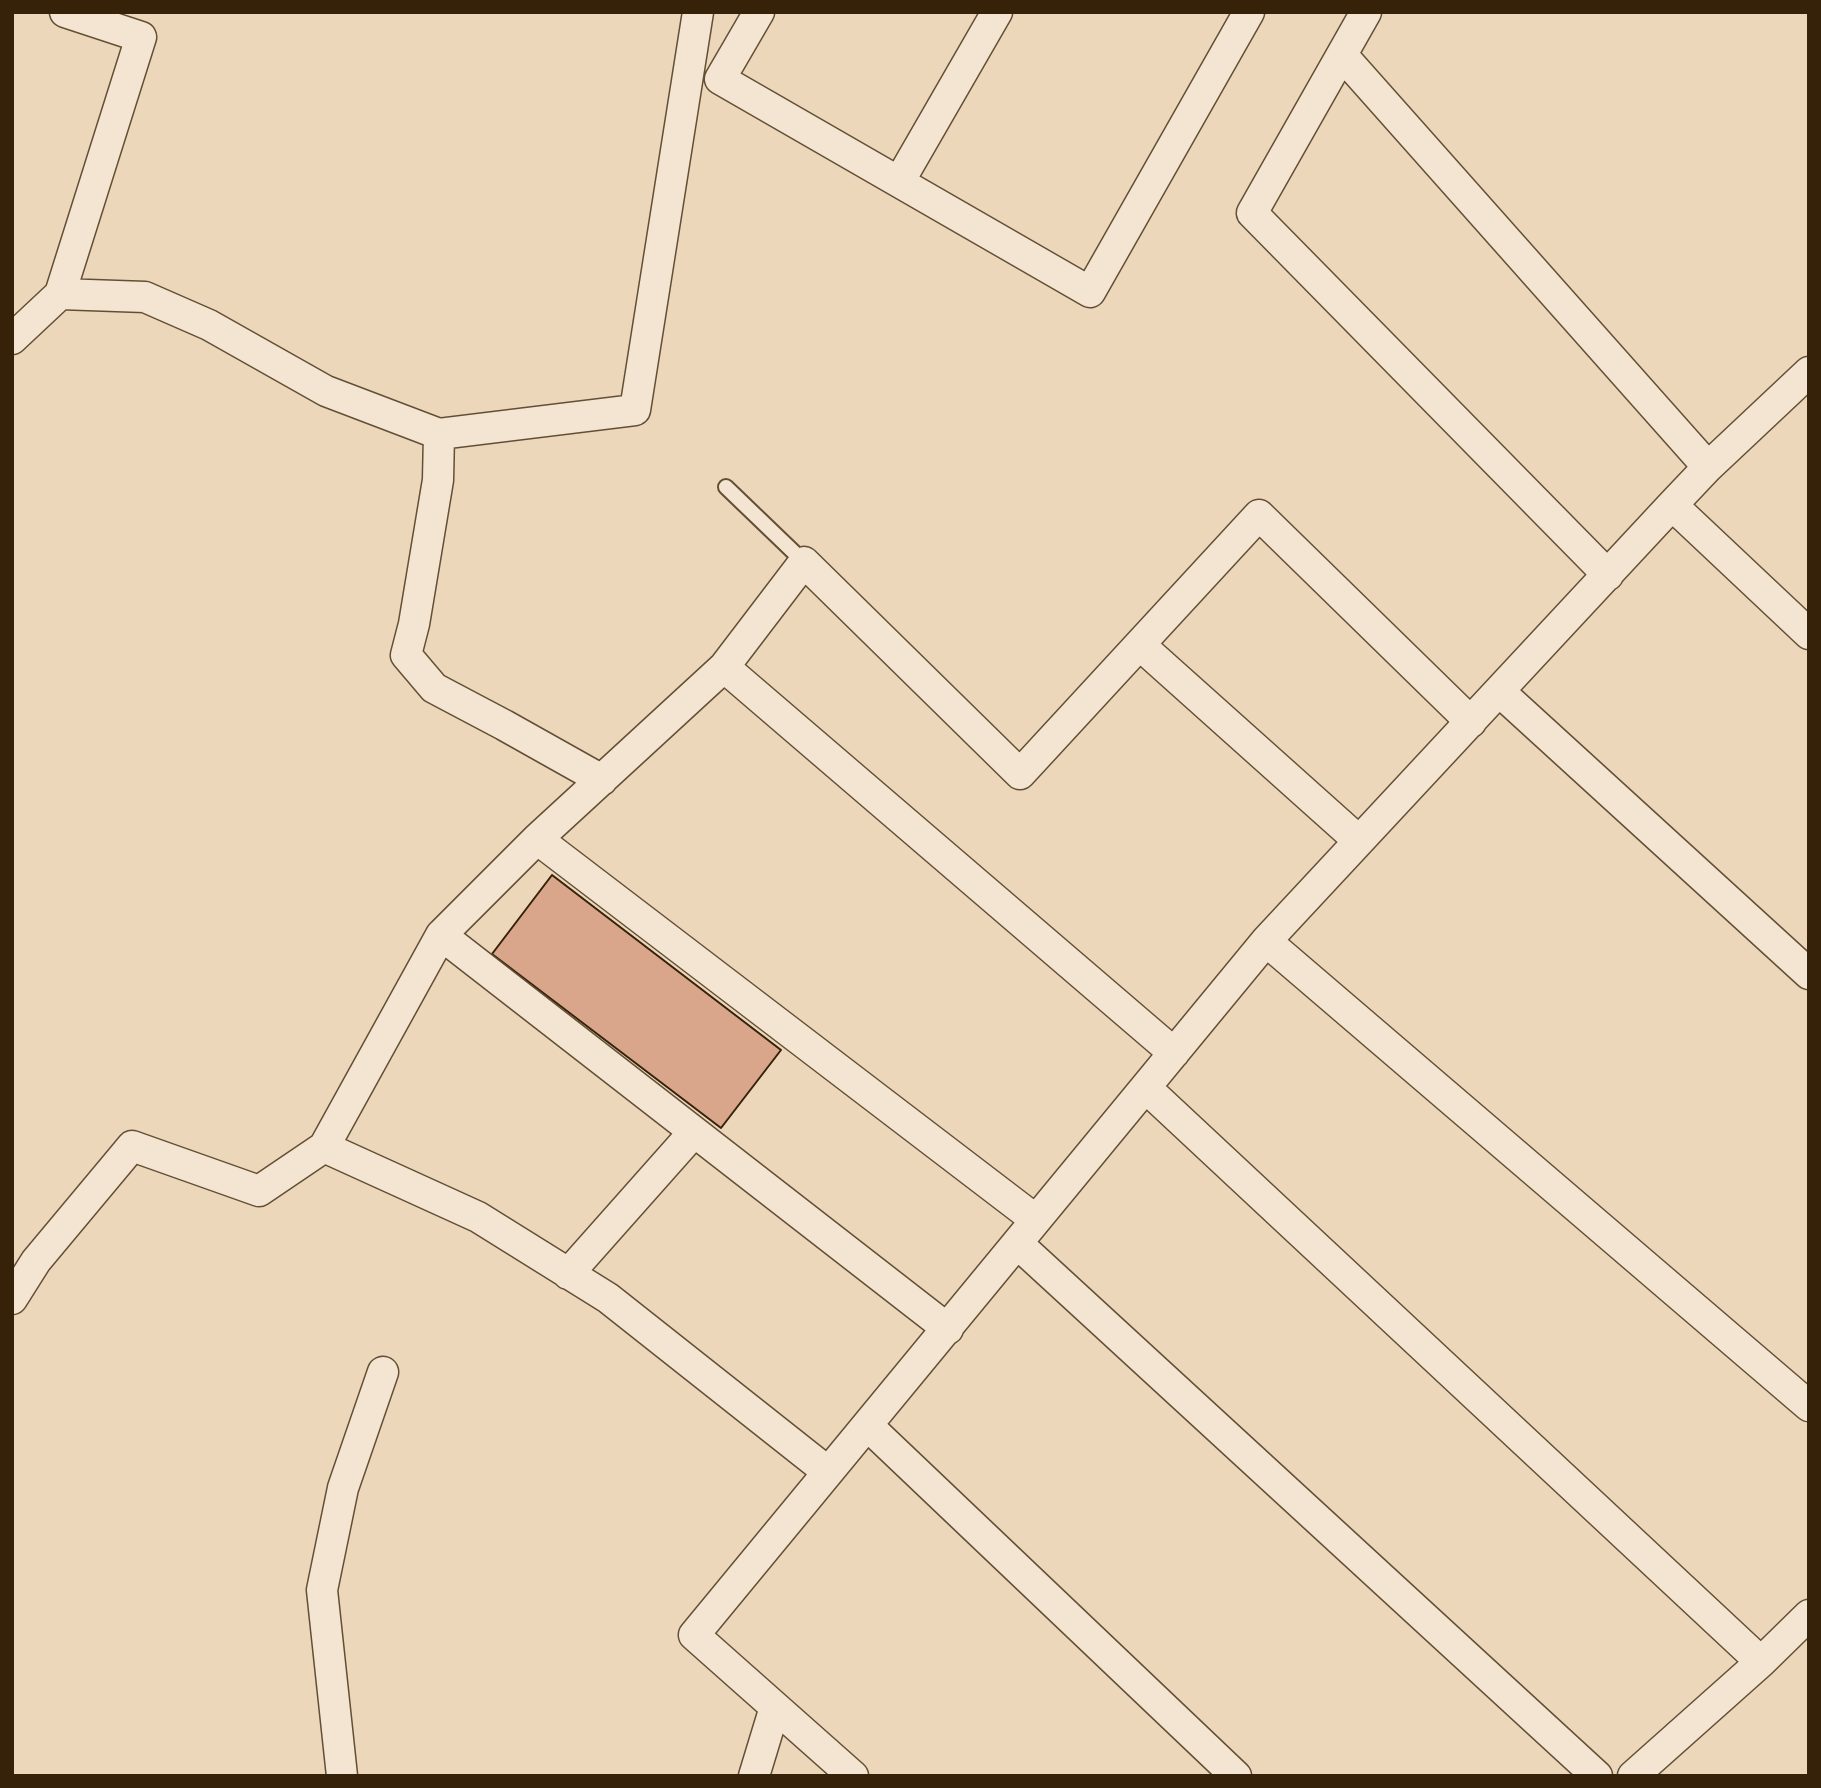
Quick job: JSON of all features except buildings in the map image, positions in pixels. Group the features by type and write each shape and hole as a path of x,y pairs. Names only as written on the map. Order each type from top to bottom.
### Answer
{"street":[{"path":"12,340 60,294 141,37 65,12"},
{"path":"60,294 145,297 209,325 326,391 439,434 635,410 698,12"},
{"path":"759,12 720,79 1090,292 1249,12"},
{"path":"899,183 997,12"},
{"path":"1366,12 1252,213 1608,575"},
{"path":"1342,55 1708,467"},
{"path":"853,1776 694,1635 1266,941 1708,467 1809,372"},
{"path":"439,434 438,480 414,624 406,655 434,688 601,780"},
{"path":"1672,505 1809,634"},
{"path":"12,1299 36,1261 132,1146 260,1191 324,1147 441,935 537,839 724,667 804,562 1020,774 1259,514 1471,722"},
{"path":"1140,645 1359,841"},
{"path":"724,667 1174,1053"},
{"path":"1500,692 1809,974"},
{"path":"537,839 1036,1220"},
{"path":"441,935 948,1329"},
{"path":"1266,941 1809,1406"},
{"path":"1146,1088 1761,1662"},
{"path":"568,1274 694,1132"},
{"path":"324,1147 478,1217 608,1298 828,1472"},
{"path":"1018,1244 1597,1776"},
{"path":"342,1776 322,1590 343,1488 383,1372"},
{"path":"867,1425 1236,1776"},
{"path":"1633,1776 1761,1662 1809,1615"},
{"path":"754,1776 775,1707"}],"lane":[{"path":"726,487 804,562"}]}
